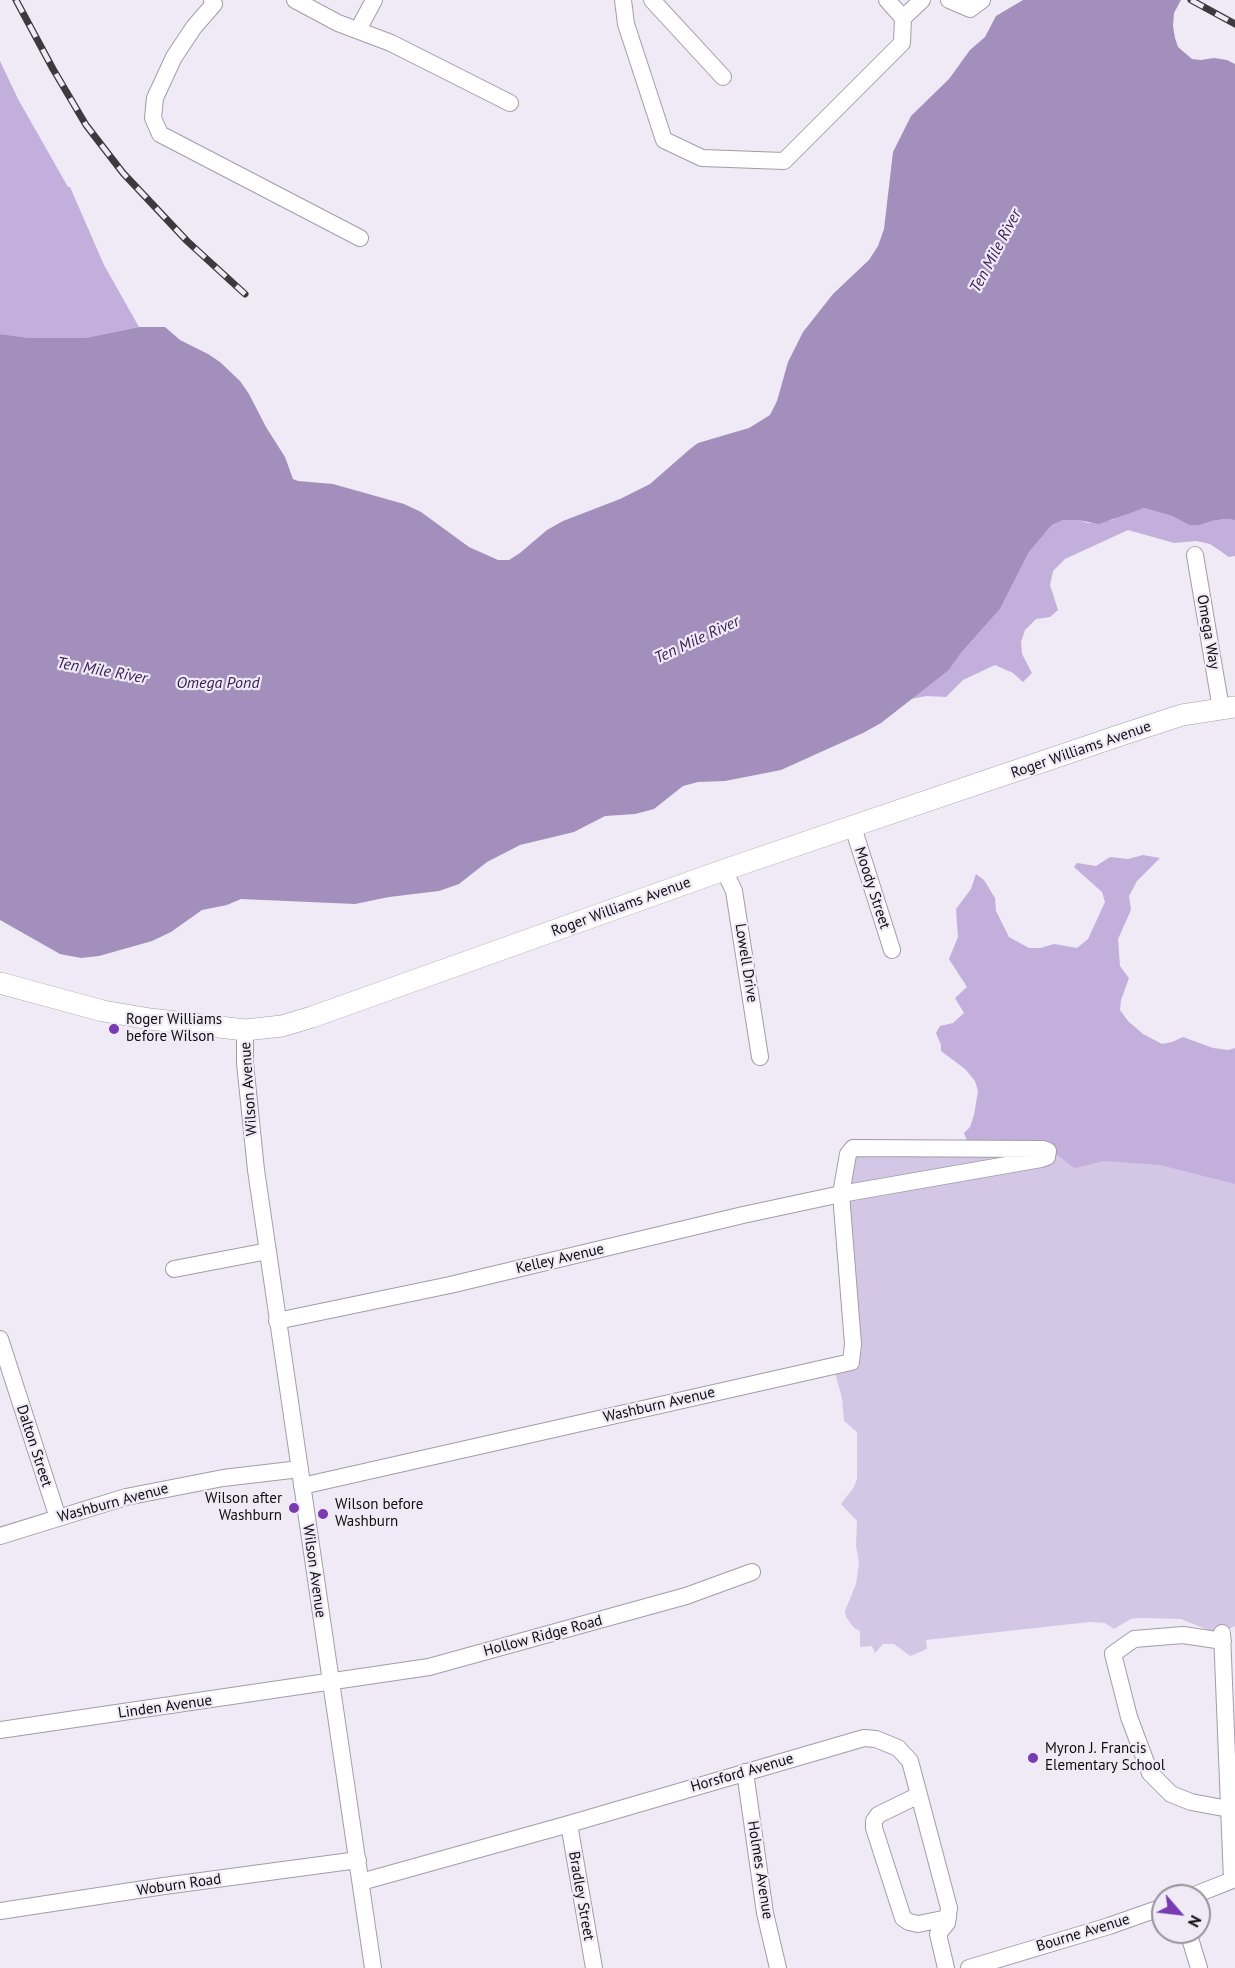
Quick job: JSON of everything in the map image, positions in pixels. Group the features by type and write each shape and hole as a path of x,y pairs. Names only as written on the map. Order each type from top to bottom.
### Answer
{"main road":[{"name":"Roger Williams Avenue","path":"0,983 103,1011 150,1019 245,1029 282,1026 724,870 1182,715 1228,708"}],"street":[{"path":"212,0 214,4 194,27 174,57 155,98 153,118 160,134 360,238"},
{"path":"296,0 338,23 392,43 510,103"},
{"path":"358,30 374,0"},
{"path":"623,0 626,24 664,140 702,158 784,161 903,43 903,18 887,0"},
{"path":"652,0 723,77"},
{"path":"903,18 922,0"},
{"path":"949,0 970,9 982,0"},
{"name":"Omega Way","path":"1195,555 1228,708"},
{"name":"Moody Street","path":"853,827 892,950"},
{"name":"Lowell Drive","path":"724,870 735,891 760,1057"},
{"name":"Wilson Avenue","path":"245,1029 245,1063 256,1170 373,1968"},
{"name":"Kelley Avenue","path":"277,1321 450,1285 841,1194 1041,1159 1047,1157 1048,1151 1043,1149 853,1148 848,1154 841,1194"},
{"name":"Washburn Avenue","path":"0,1536 126,1497 170,1487 222,1478 301,1477 850,1362 853,1344 841,1194"},
{"path":"174,1269 268,1251"},
{"name":"Dalton Street","path":"0,1339 57,1518"},
{"name":"Hollow Ridge Road","path":"330,1683 429,1667 686,1596 752,1572"},
{"path":"1211,1889 1234,1880 1228,1809 1223,1636 1183,1635 1134,1639 1113,1654 1129,1717 1150,1773 1171,1794 1191,1802 1228,1809"},
{"name":"Linden Avenue","path":"0,1730 330,1683"},
{"name":"Horsford Avenue","path":"361,1882 864,1738 876,1738 898,1748 910,1761 949,1908 947,1923 938,1934 946,1968"},
{"name":"Holmes Avenue","path":"745,1772 765,1913 778,1968"},
{"path":"919,1795 878,1815 874,1821 874,1828 903,1918 918,1924 948,1918"},
{"name":"Bradley Street","path":"569,1824 594,1968"},
{"name":"Woburn Road","path":"0,1911 358,1860"},
{"name":"Bourne Avenue","path":"969,1968 1151,1911"},
{"path":"1192,1944 1199,1968"}],"shaded area":[{"path":"0,61 18,99 70,187 104,265 139,327 85,338 30,338 0,334"},
{"path":"1144,508 1172,516 1189,525 1200,525 1225,519 1235,520 1235,556 1229,557 1210,544 1196,541 1174,543 1128,530 1065,559 1053,571 1050,585 1058,610 1050,617 1036,619 1025,630 1021,642 1022,654 1032,673 1023,682 1013,673 995,665 963,680 946,697 926,696 911,699 949,670 1000,609 1029,552 1052,525 1063,520 1088,523 1112,520"},
{"path":"1143,855 1160,858 1137,881 1129,896 1131,910 1118,939 1120,966 1129,978 1120,1010 1128,1021 1143,1034 1162,1044 1183,1037 1213,1048 1228,1050 1235,1048 1235,1184 1160,1165 1104,1161 1074,1168 1051,1150 970,1148 964,1133 970,1127 974,1115 978,1091 975,1081 965,1069 941,1051 936,1033 940,1026 953,1023 964,1013 955,998 967,987 949,959 958,937 956,909 971,889 976,874 984,880 995,898 996,911 1009,937 1029,948 1054,944 1077,948 1088,939 1105,902 1102,892 1074,867 1077,863 1096,866 1110,857 1128,859"},
{"path":"854,1150 1126,1154 1235,1175 1235,1626 1218,1634 1181,1619 1140,1618 1131,1619 1114,1629 1105,1623 1090,1622 926,1640 927,1649 910,1656 894,1644 883,1644 875,1653 872,1646 860,1647 860,1631 854,1628 846,1617 845,1611 856,1584 859,1563 856,1546 857,1521 841,1504 857,1479 857,1432 844,1421 842,1398 832,1362 843,1359 847,1351 844,1226"}],"water":[{"name":"Omega Pond","path":"1023,0 1181,0 1174,13 1173,26 1178,47 1192,59 1214,58 1235,64 1235,520 1225,519 1200,525 1189,525 1172,516 1144,508 1099,524 1063,520 1052,525 1029,552 1000,609 949,670 881,723 781,770 725,781 698,782 683,786 654,809 635,814 605,816 574,832 520,845 487,862 459,884 439,891 355,904 241,899 227,905 202,910 171,932 152,941 99,956 81,958 60,954 0,920 0,334 30,338 85,338 139,327 165,327 180,340 220,362 240,381 285,457 293,479 333,484 404,504 421,512 469,547 498,560 509,560 547,530 563,521 620,499 650,484 698,443 749,428 770,415 777,401 788,362 803,332 833,294 869,260 878,246 884,229 893,152 911,116 949,79 970,50 985,37 996,16"}],"railway":[{"path":"16,0 86,125 123,173 187,241 245,294"},
{"path":"1191,0 1235,24"}],"place":[{"name":"Roger Williams before Wilson","path":"114,1029"},
{"name":"Wilson after Washburn","path":"294,1508"},
{"name":"Wilson before Washburn","path":"323,1514"},
{"name":"Myron J. Francis Elementary School","path":"1033,1758"}],"water label":[{"name":"Ten Mile River","path":"996,251"},
{"name":"Ten Mile River","path":"697,640"},
{"name":"Ten Mile River","path":"102,671"}]}
